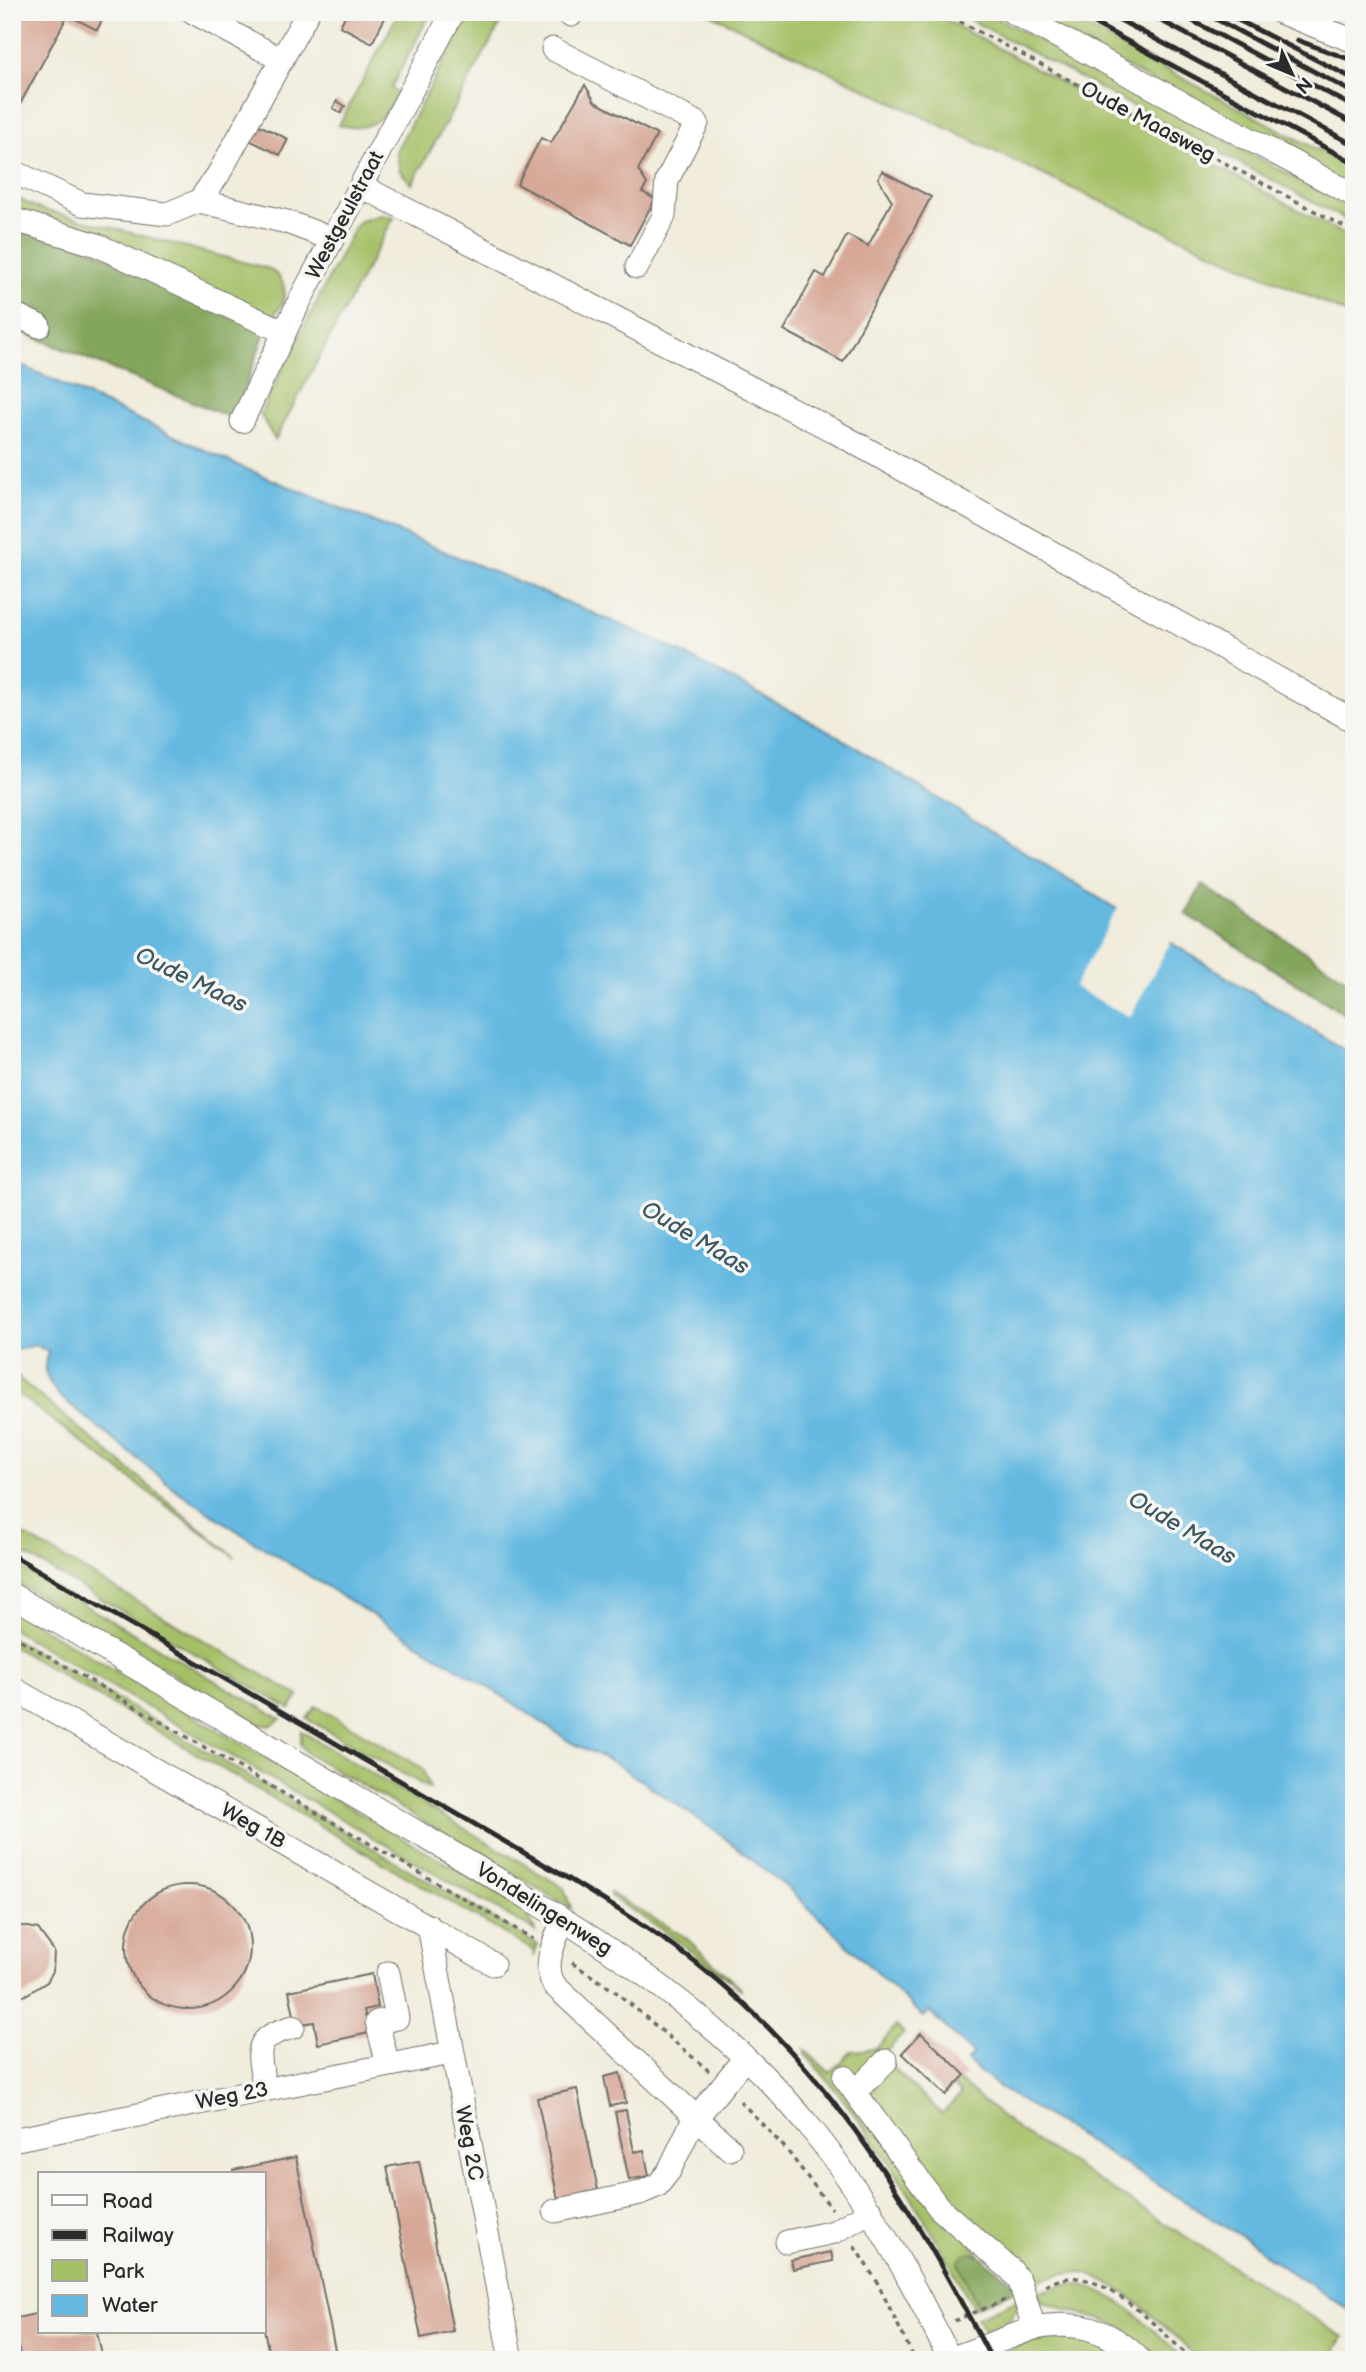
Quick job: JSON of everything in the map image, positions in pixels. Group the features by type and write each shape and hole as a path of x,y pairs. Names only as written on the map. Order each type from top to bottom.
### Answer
{"street":[{"path":"193,12 282,60"},
{"path":"12,171 82,204 167,214 198,201 218,175 308,12"},
{"name":"Westgeulstraat","path":"242,421 332,239 453,12"},
{"name":"Oude Maasweg","path":"1012,12 1354,195"},
{"path":"1280,12 1352,36"},
{"path":"553,49 697,123 667,180 664,216 637,267"},
{"path":"361,186 832,430 1354,721"},
{"path":"198,201 287,222 332,239"},
{"path":"12,219 97,245 285,332"},
{"path":"12,313 39,326"},
{"name":"Vondelingenweg","path":"12,1595 563,1920 658,1984 744,2058 812,2130 871,2211 950,2360"},
{"name":"Weg 1B","path":"12,1688 493,1964"},
{"path":"563,1920 548,1962 548,1974 554,1985 730,2149"},
{"name":"Weg 2C","path":"429,1926 511,2360"},
{"path":"388,1973 397,2018 377,2022 388,2065"},
{"path":"265,2089 259,2051 262,2040 272,2033 293,2027"},
{"name":"Weg 23","path":"12,2140 451,2053"},
{"path":"555,2211 651,2190 669,2171 696,2117 744,2058"},
{"path":"886,2061 850,2084 939,2208 1011,2270 1020,2282 1034,2328"},
{"path":"787,2242 834,2232 871,2211"},
{"path":"950,2360 1034,2328 1055,2324 1100,2331 1118,2340 1140,2360"}],"path":[{"name":"Oude Maasweg","path":"942,12 1354,232"}],"green space":[{"path":"399,12 431,12 391,88 399,93 388,110 375,122 359,127 339,125"},
{"path":"470,12 507,12 412,184 400,171 396,151"},
{"path":"706,12 931,12 1354,240 1354,317 1054,180"},
{"path":"956,12 986,12 1354,209 1354,224"},
{"path":"1024,12 1058,12 1354,169 1354,190"},
{"path":"12,196 40,209 270,269 284,286 281,306 271,318 12,227"},
{"path":"381,215 394,217 275,440 260,414 354,228 360,221"},
{"path":"12,226 65,238 266,329 234,419 12,328"},
{"path":"1202,885 1354,984 1354,1020 1186,914"},
{"path":"12,1373 235,1557 12,1390"},
{"path":"12,1528 299,1696 290,1709 12,1547"},
{"path":"12,1563 281,1719 270,1726 259,1724 12,1580"},
{"path":"12,1610 526,1910 535,1931 12,1629"},
{"path":"12,1638 538,1945 533,1957 534,1951 12,1646"},
{"path":"316,1706 422,1768 430,1789 307,1719"},
{"path":"301,1731 564,1888 571,1908 307,1753 301,1745"},
{"path":"610,1893 685,1937 742,1990 671,1936 610,1896"},
{"path":"896,2026 904,2033 866,2072 854,2075 980,2256 958,2263 978,2306 973,2308 898,2175 854,2113 805,2054 805,2050 830,2073 852,2051 876,2049"},
{"path":"891,2066 942,2114 961,2094 954,2086 959,2081 1017,2129 1343,2337 1330,2360 1199,2360 1141,2306 1089,2274 1057,2274 1031,2283 1023,2266 958,2217 869,2093"},
{"path":"970,2252 980,2256 1020,2288 978,2306 958,2263 963,2255"},
{"path":"1071,2283 1087,2286 1118,2301 1185,2360 1157,2360 1121,2326 1046,2303 1035,2293"},
{"path":"1021,2298 1008,2320 997,2327 984,2330 977,2317"},
{"path":"1061,2336 1086,2339 1110,2349 1104,2360 998,2358 1019,2345"}],"water":[{"name":"Oude Maas","path":"12,361 237,465 655,639 831,732 1354,1056 1354,2313 1269,2258 1255,2245 993,2083 967,2061 973,2054 929,2011 923,2017 789,1889 717,1832 615,1763 570,1742 510,1701 179,1492 58,1395 46,1375 48,1352 36,1345 12,1351"}],"pier":[{"path":"1119,906 1172,939 1130,1017 1074,987"}],"building":[{"path":"12,12 106,12 97,30 68,15 12,119"},
{"path":"347,12 388,12 372,43 340,26"},
{"path":"585,85 595,102 657,135 638,170 647,184 642,192 655,199 630,245 517,184 541,138 551,143"},
{"path":"337,101 345,106 341,113 333,108"},
{"path":"257,124 288,139 280,155 249,140"},
{"path":"882,171 931,197 843,362 784,330 816,272 825,277 847,235 868,246 892,201 878,178"},
{"path":"188,1885 212,1890 232,1903 245,1923 250,1947 245,1971 232,1991 212,2004 188,2009 164,2004 144,1991 131,1971 126,1947 131,1923 144,1903 164,1890"},
{"path":"12,1924 38,1929 54,1951 53,1971 47,1982 24,1996 12,1995"},
{"path":"372,1974 378,2007 364,2010 369,2033 318,2044 314,2022 296,2025 289,1991"},
{"path":"921,2033 965,2075 946,2095 902,2053"},
{"path":"620,2073 626,2103 610,2106 604,2077"},
{"path":"577,2089 598,2190 558,2199 537,2098"},
{"path":"626,2110 634,2152 644,2150 649,2176 629,2180 615,2112"},
{"path":"296,2157 337,2360 270,2360 265,2334 266,2172 233,2170"},
{"path":"419,2161 453,2331 421,2338 387,2167"},
{"path":"831,2252 833,2261 793,2269 791,2260"},
{"path":"38,2313 38,2334 97,2334 103,2360 21,2360 12,2319"}],"railway":[{"path":"1073,12 1354,163"},
{"path":"1105,12 1354,145"},
{"path":"1145,12 1354,124"},
{"path":"1176,12 1354,107"},
{"path":"1203,12 1354,93"},
{"path":"1236,19 1354,79"},
{"path":"1297,40 1354,61"},
{"path":"12,1555 569,1879 653,1932 701,1967 749,2008 792,2053 868,2148 901,2198 992,2360"}]}
